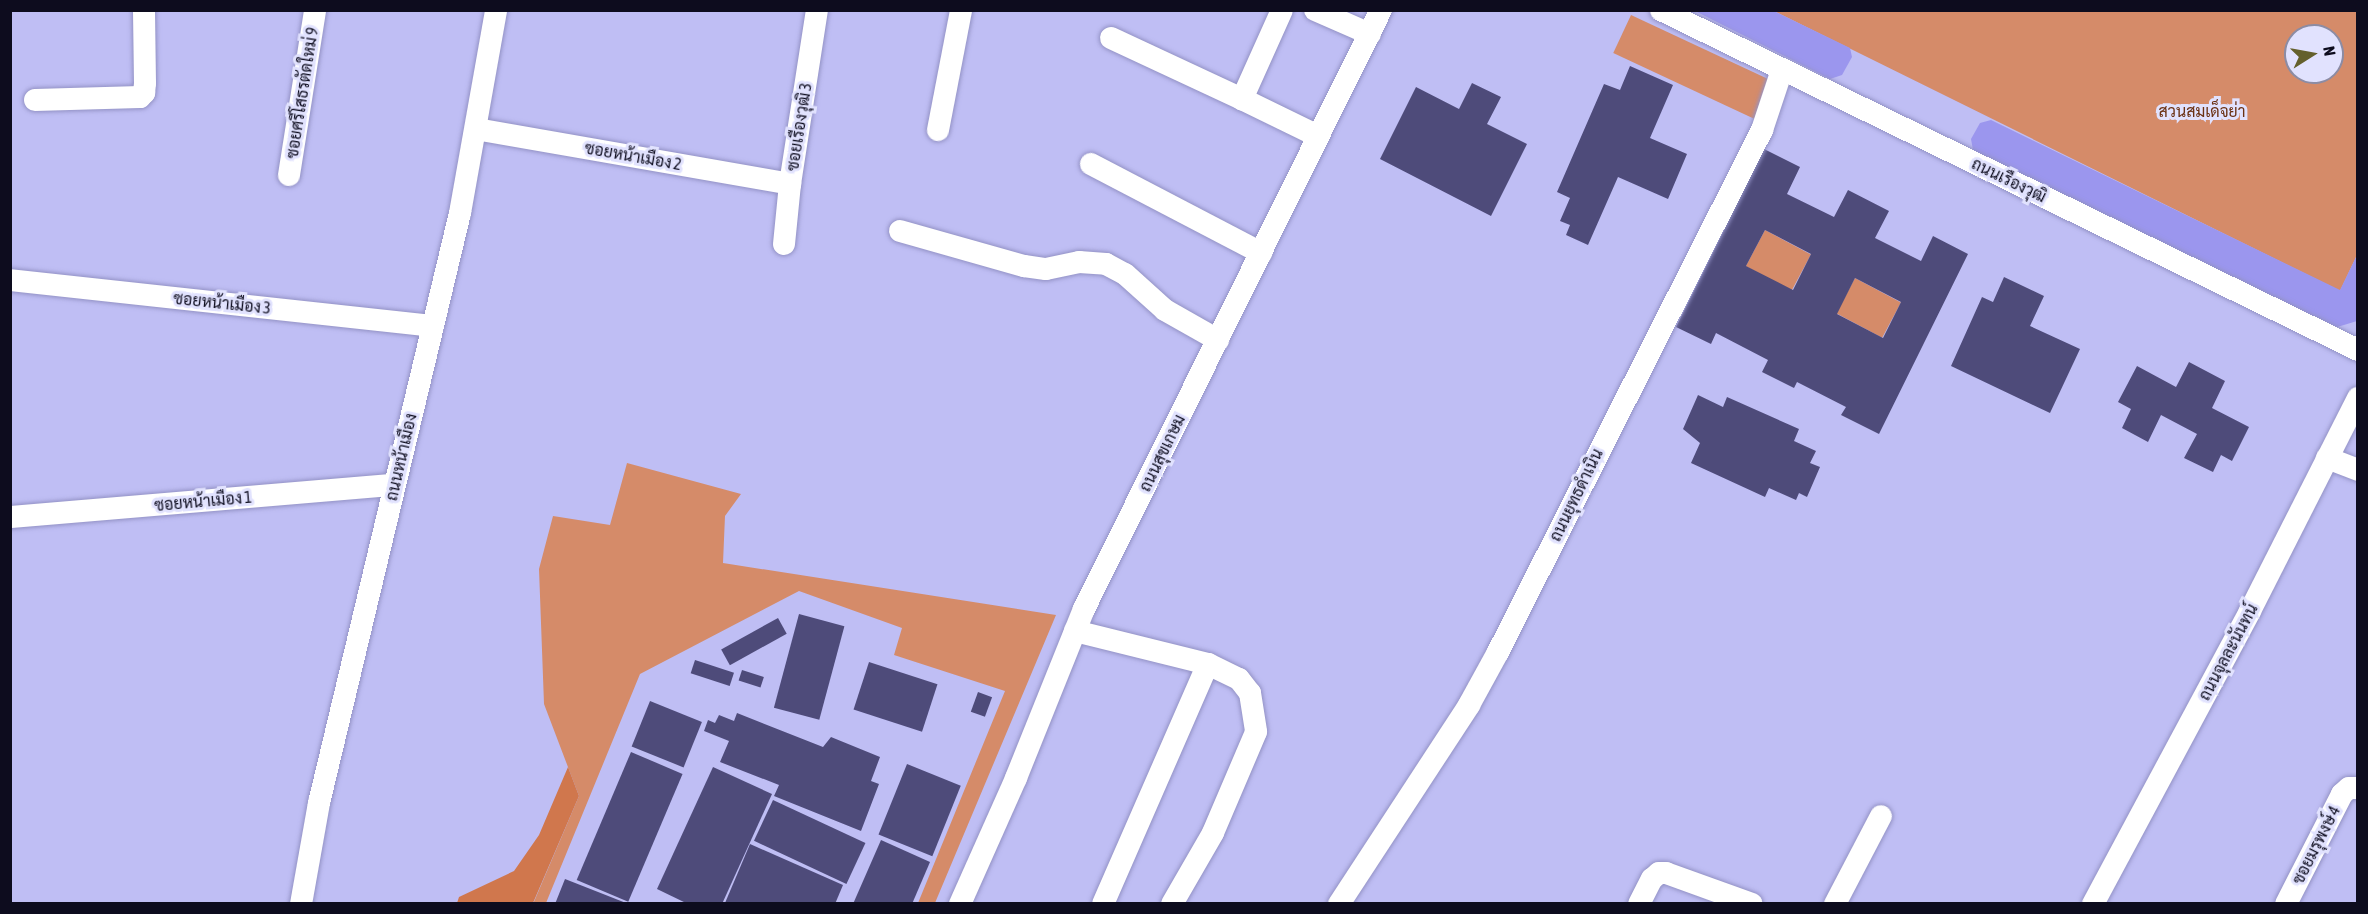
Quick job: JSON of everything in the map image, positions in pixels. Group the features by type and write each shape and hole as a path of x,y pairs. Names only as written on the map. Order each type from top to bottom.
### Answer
{"street":[{"path":"35,100 140,97 145,83 144,10"},
{"name":"ถนนหน้าเมือง","path":"301,903 319,803 460,213 496,10"},
{"name":"ซอยเรืองวุฒิ 3","path":"784,244 790,184 817,10"},
{"path":"938,130 961,10"},
{"path":"1242,99 1282,10"},
{"path":"1315,10 1370,34"},
{"name":"ถนนสุขเกษม","path":"960,903 1016,778 1075,631 1381,10"},
{"name":"ถนนเรืองวุฒิ","path":"1661,10 2358,350"},
{"name":"ซอยศรีโสธรตัดใหม่ 9","path":"289,175 313,11"},
{"path":"1111,38 1318,136"},
{"name":"ถนนยุทธดำเนิน","path":"1339,903 1470,705 1762,130 1782,70"},
{"name":"ซอยหน้าเมือง 2","path":"476,129 790,184"},
{"path":"1091,164 1261,253"},
{"path":"900,231 1024,266 1046,269 1079,262 1106,264 1125,274 1165,309 1218,340"},
{"name":"ซอยหน้าเมือง 3","path":"10,280 433,326"},
{"name":"ถนนจุลละนันทน์","path":"2093,903 2250,611 2358,398"},
{"path":"2327,458 2358,471"},
{"name":"ซอยหน้าเมือง 1","path":"10,517 394,484"},
{"path":"1075,631 1208,664 1239,679 1250,693 1256,732 1214,833 1172,903"},
{"path":"1103,903 1208,664"},
{"name":"ซอยมรุพงษ์ 4","path":"2286,903 2343,794 2353,788"},
{"path":"1835,903 1881,816"},
{"path":"1639,903 1652,879 1659,873 1666,873 1752,903"}],"green space":[{"name":"สวนสมเด็จย่า","path":"1774,11 2357,11 2357,255 2340,291"},
{"path":"1631,15 1772,81 1755,119 1613,53"},
{"path":"1765,230 1811,254 1792,291 1746,266"},
{"path":"1855,278 1901,302 1882,338 1836,313"},
{"path":"627,463 741,494 725,516 723,563 1056,615 935,903 918,903 1005,691 894,655 902,628 799,591 640,674 546,903 533,904 579,796 544,704 539,569 553,516 610,525"}],"shaded area":[{"path":"1695,11 1774,11 1850,48 1852,57 1842,75 1830,79"},
{"path":"1991,120 2340,290 2357,255 2357,321 2334,328 1973,150 1971,139 1980,123"},
{"path":"568,767 579,796 533,903 457,903 459,897 514,871 539,835"}],"building":[{"path":"1630,66 1673,85 1650,138 1687,154 1668,199 1618,177 1588,245 1566,235 1570,225 1560,221 1570,198 1557,192 1604,84 1620,90"},
{"path":"1472,83 1501,97 1487,124 1527,144 1491,216 1380,159 1416,87 1459,109"},
{"path":"1764,149 1800,167 1787,194 1834,217 1848,190 1889,211 1875,238 1921,261 1933,236 1968,254 1879,434 1841,415 1846,407 1797,382 1794,388 1762,372 1768,360 1716,333 1711,344 1676,327","holes":["1765,230 1811,254 1793,290 1746,266","1855,278 1901,302 1883,338 1837,314"]},
{"path":"2004,277 2044,296 2030,326 2080,349 2050,413 1951,366 1982,297 1993,302"},
{"path":"2189,362 2225,381 2212,408 2249,427 2232,461 2221,455 2213,472 2184,458 2197,434 2161,415 2148,442 2122,428 2131,409 2118,402 2137,366 2176,387"},
{"path":"1698,395 1723,407 1727,397 1799,429 1794,441 1816,451 1810,463 1820,467 1807,497 1799,493 1796,500 1769,488 1765,497 1691,463 1700,443 1683,429"},
{"path":"799,614 844,626 819,720 774,708"},
{"path":"778,618 787,634 730,665 721,650"},
{"path":"695,660 734,673 730,686 691,673"},
{"path":"869,662 937,684 922,732 854,710"},
{"path":"742,670 764,677 760,688 739,680"},
{"path":"978,692 992,697 985,717 971,712"},
{"path":"650,701 702,722 684,767 632,746"},
{"path":"737,713 823,747 831,737 880,757 871,781 879,784 861,831 774,796 779,785 720,762 729,741 704,731 708,720 715,723 719,715 734,721"},
{"path":"631,752 683,774 628,902 577,880"},
{"path":"907,764 961,786 932,856 879,834"},
{"path":"713,767 772,794 722,904 688,904 657,889"},
{"path":"773,800 865,843 846,884 754,841"},
{"path":"881,840 930,862 912,904 853,904"},
{"path":"750,844 843,885 835,904 725,903"},
{"path":"565,879 626,903 626,904 555,904"}]}
